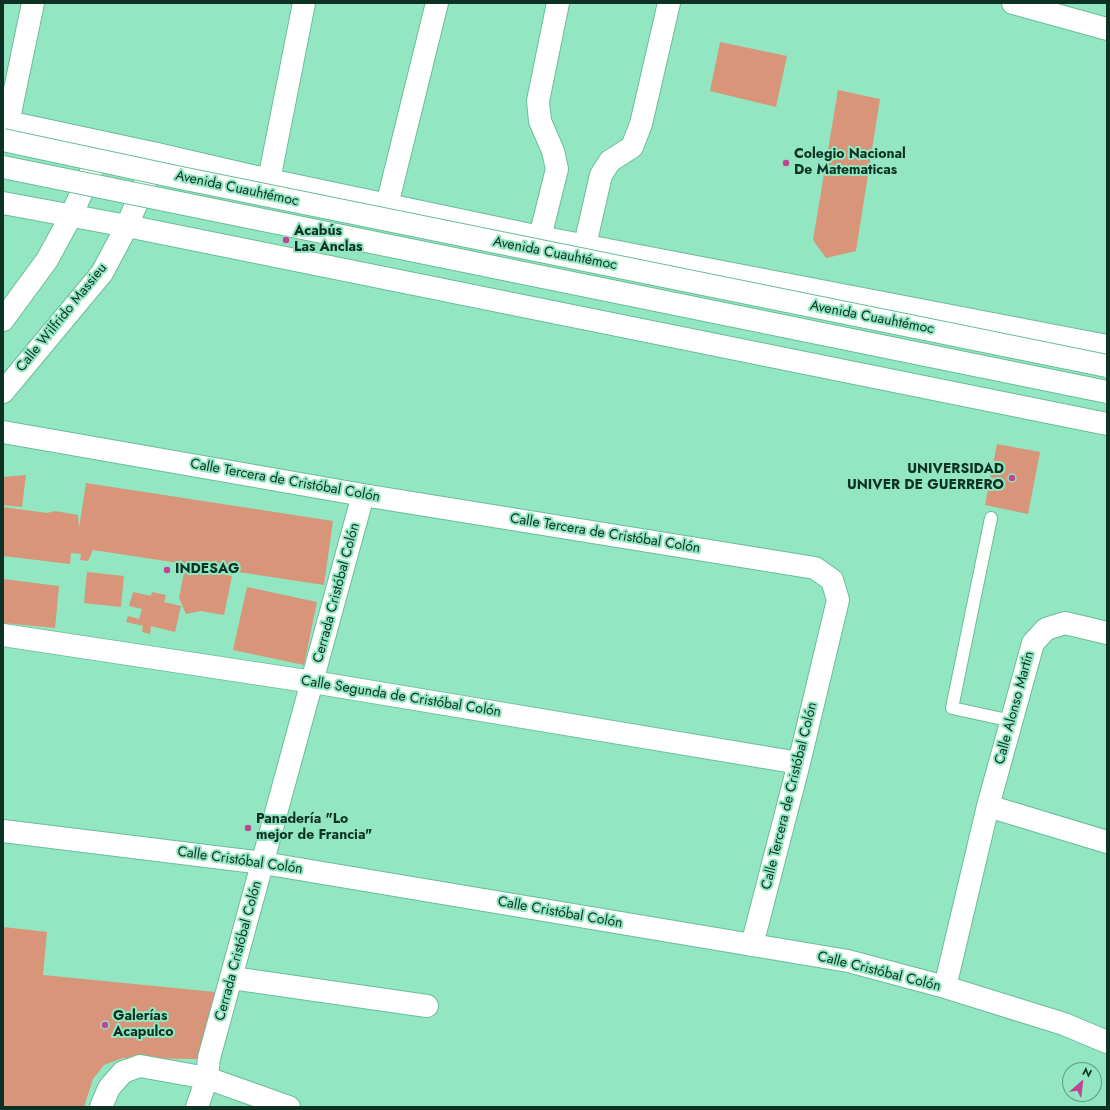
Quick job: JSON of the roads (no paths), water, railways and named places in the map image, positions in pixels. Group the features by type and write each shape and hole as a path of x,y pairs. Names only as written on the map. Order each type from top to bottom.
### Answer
{"street":[{"path":"33,3 5,128 104,143 269,180 540,237 1107,346"},
{"path":"269,180 304,3"},
{"path":"387,205 437,3"},
{"path":"540,237 557,169 553,151 540,121 538,101 558,3"},
{"path":"585,245 601,175 610,161 632,147 641,124 669,3"},
{"path":"1013,3 1107,30"},
{"name":"Avenida Cuauhtémoc","path":"5,128 189,180 1107,366"},
{"path":"3,320 47,260 71,216 104,143"},
{"name":"Calle Wilfrido Massieu","path":"3,392 102,273 127,226 158,154"},
{"name":"Avenida Cuauhtémoc","path":"3,167 1107,392"},
{"path":"3,202 1107,424"},
{"name":"Calle Tercera de Cristóbal Colón","path":"3,432 363,495 815,568 832,580 838,600 799,763 752,945"},
{"name":"Cerrada Cristóbal Colón","path":"197,1107 207,1078 209,1058 363,495"},
{"name":"Calle Alonso Martín","path":"945,988 988,806 1033,643 1046,630 1065,623 1107,633"},
{"name":"Calle Segunda de Cristóbal Colón","path":"3,635 313,682 799,763"},
{"path":"988,806 1107,842"},
{"name":"Calle Cristóbal Colón","path":"3,831 263,862 848,962 945,988 1064,1024 1107,1042"},
{"path":"232,978 427,1006"},
{"path":"101,1107 108,1088 123,1072 140,1066 207,1078 289,1107"}],"lane":[{"path":"991,518 952,708 1012,722"}],"place":[{"name":"Colegio Nacional De Matematicas","path":"786,163"},
{"name":"Acabús Las Anclas","path":"286,240"},
{"name":"UNIVERSIDAD UNIVER DE GUERRERO","path":"1012,478"},
{"name":"INDESAG","path":"167,570"},
{"name":"Panadería \"Lo mejor de Francia\"","path":"248,828"},
{"name":"Galerías Acapulco","path":"105,1025"}]}
